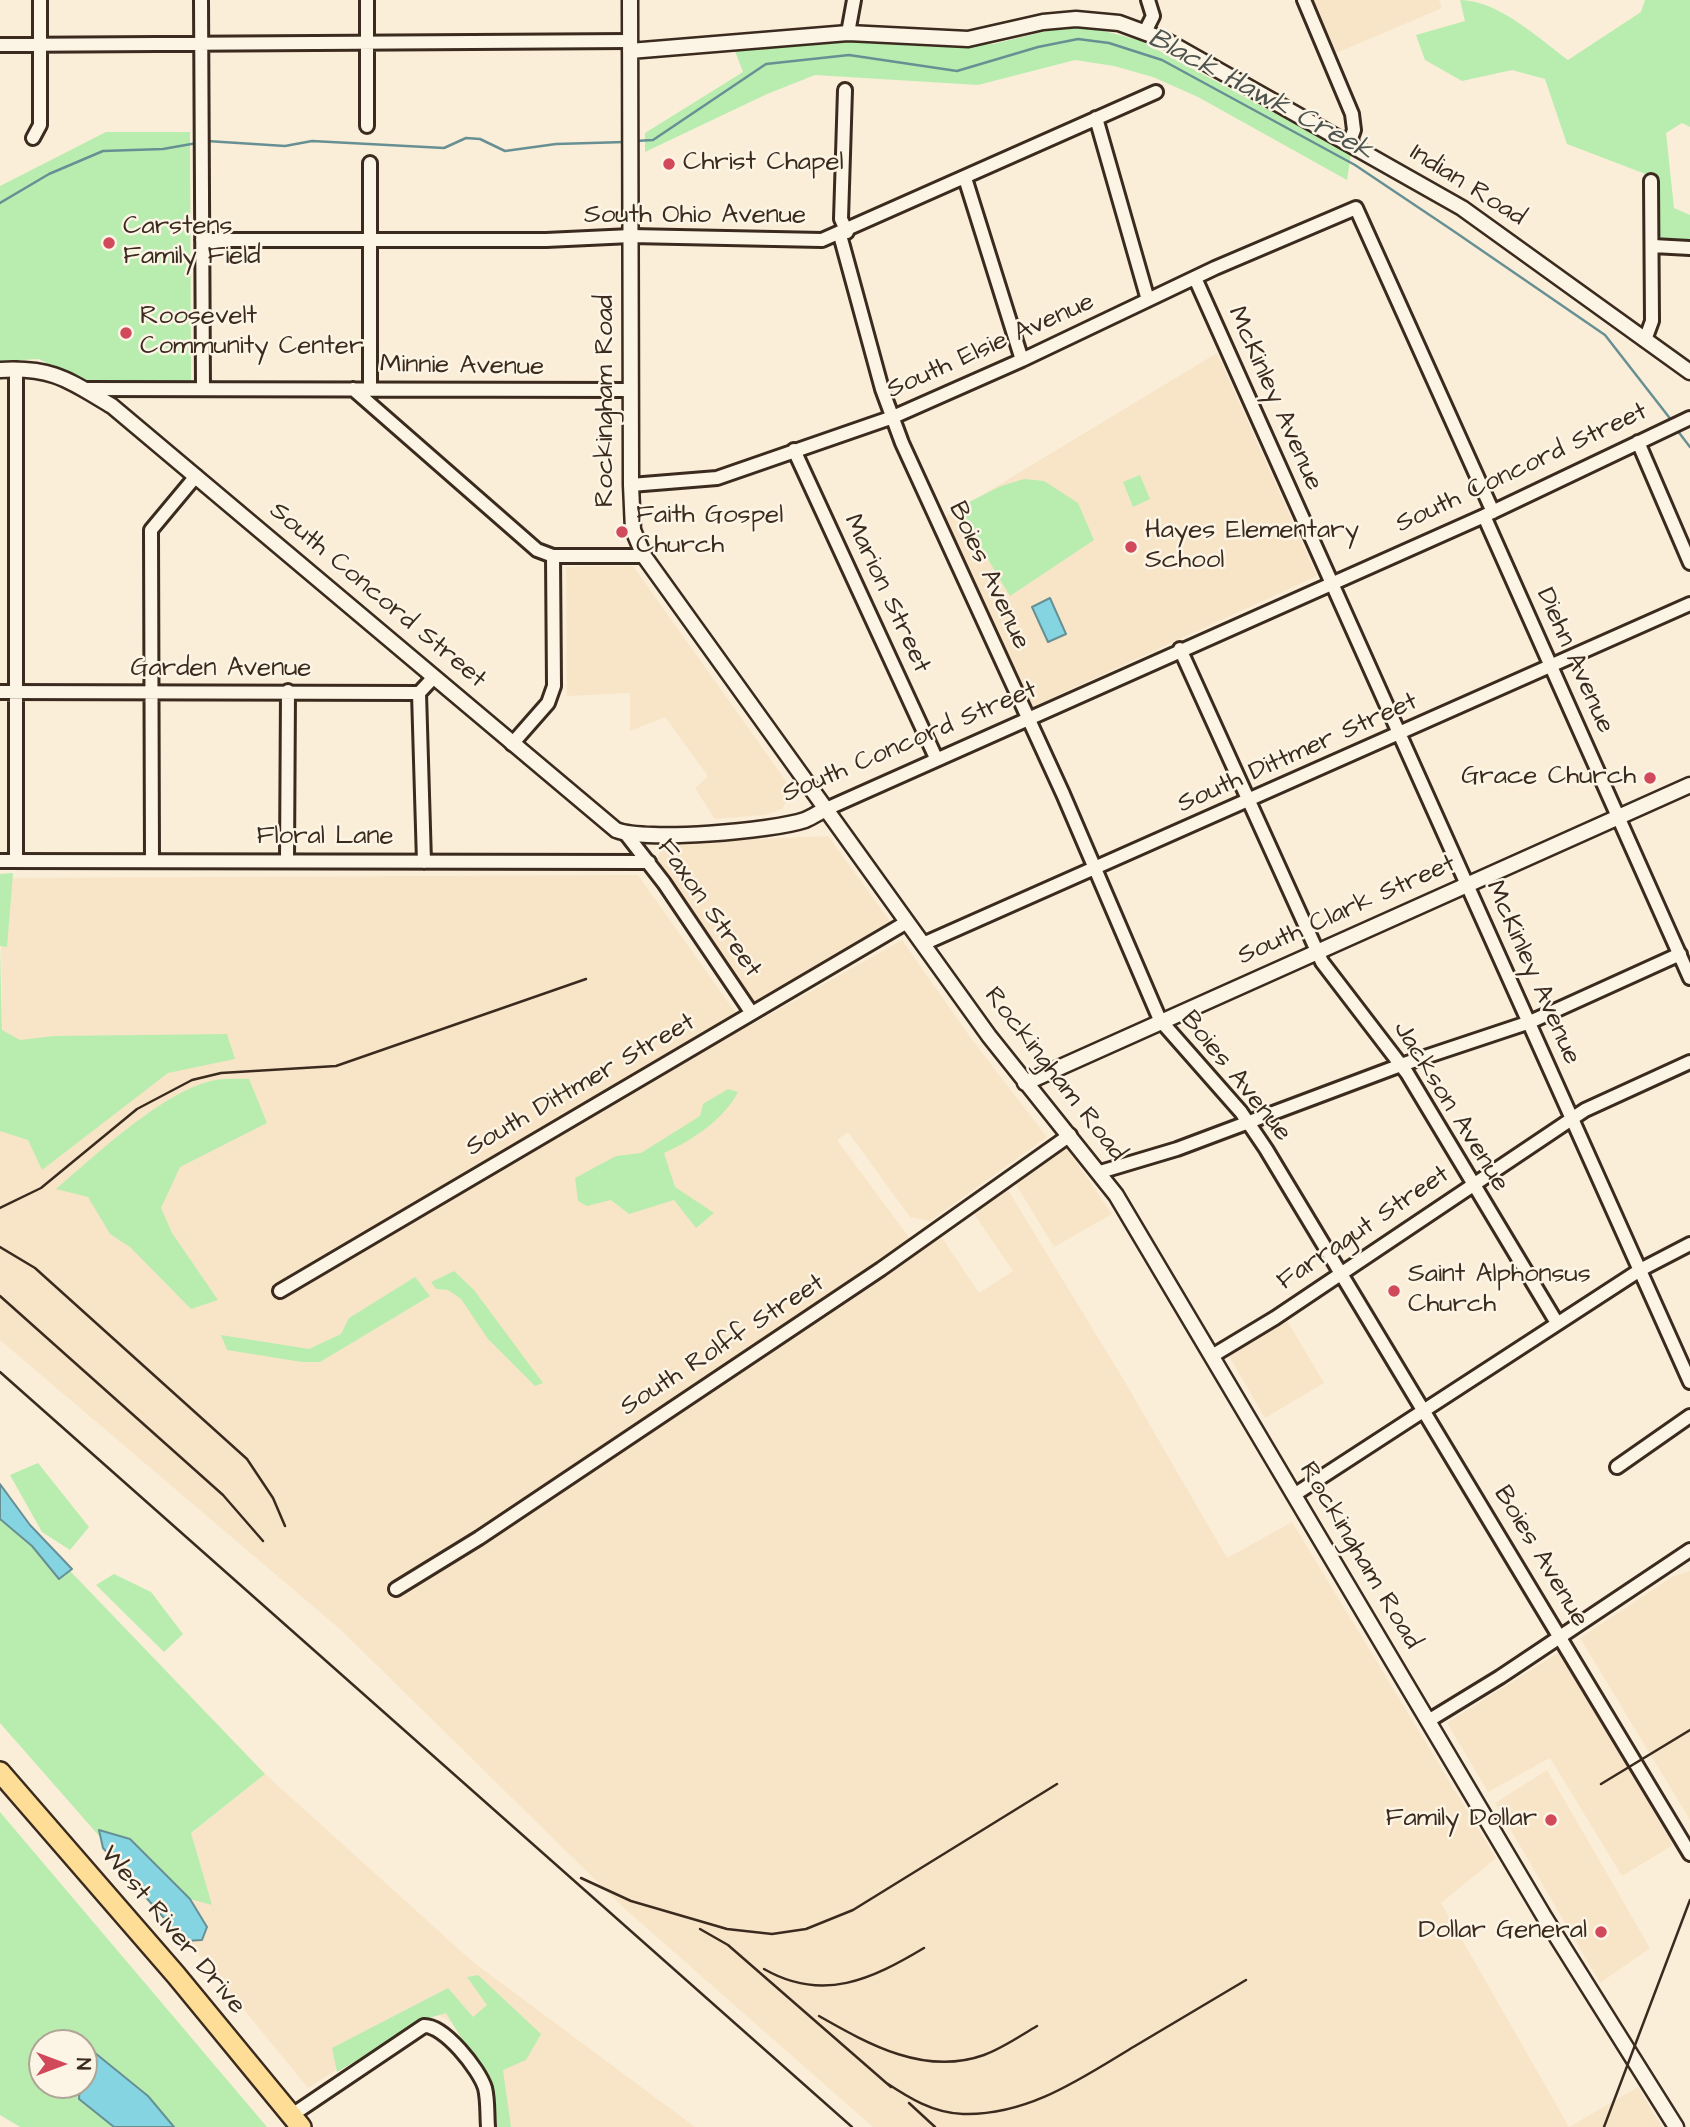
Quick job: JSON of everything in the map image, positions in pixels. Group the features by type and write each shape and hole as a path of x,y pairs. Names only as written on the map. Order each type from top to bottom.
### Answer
{"main road":[{"name":"West River Drive","path":"0,1772 176,1975 296,2121"}],"street":[{"path":"33,138 40,125 40,0"},
{"path":"201,0 203,388"},
{"path":"367,0 367,126"},
{"name":"Rockingham Road","path":"630,0 631,485 633,530 644,556 824,810 1025,1083 1100,1172 1428,1721 1676,2127"},
{"path":"848,33 854,0"},
{"path":"1145,32 1153,16 1148,0"},
{"path":"1304,0 1352,114 1354,130 1349,144"},
{"name":"Indian Road","path":"630,46 848,33 968,39 1043,22 1076,19 1119,23 1145,32 1462,208 1690,372"},
{"path":"0,45 630,46"},
{"name":"Boies Avenue","path":"845,90 841,219 843,233 893,417 1160,1020 1249,1124 1690,1854"},
{"name":"South Ohio Avenue","path":"202,240 546,240 631,236 822,240 843,233 1156,92"},
{"path":"1096,118 1148,300"},
{"path":"370,163 370,389"},
{"path":"965,178 1022,360"},
{"path":"1645,340 1652,321 1651,181"},
{"name":"South Elsie Avenue","path":"631,485 717,478 893,417 1022,360 1195,278 1356,208"},
{"name":"Diehn Avenue","path":"1356,208 1552,666 1690,978"},
{"path":"1653,246 1690,248"},
{"name":"McKinley Avenue","path":"1195,278 1690,1382"},
{"path":"16,369 16,861"},
{"name":"South Concord Street","path":"0,370 49,371 83,388 124,415 607,824 626,834 650,835 773,826 804,820 936,758 1029,720 1180,649 1488,514 1688,419"},
{"name":"Minnie Avenue","path":"83,388 631,390"},
{"path":"353,388 537,550 553,556 644,556"},
{"path":"1638,442 1690,564"},
{"name":"Marion Street","path":"794,450 936,758"},
{"path":"152,861 151,530 196,476"},
{"path":"512,744 548,703 554,686 553,556"},
{"name":"South Dittmer Street","path":"923,944 1095,870 1247,799 1400,735 1690,604"},
{"name":"Jackson Avenue","path":"1180,649 1322,962 1401,1065 1557,1324"},
{"path":"424,862 419,693 435,677"},
{"path":"287,861 288,691"},
{"name":"Garden Avenue","path":"0,692 419,693"},
{"name":"South Clark Street","path":"1025,1083 1316,950 1690,785"},
{"name":"Faxon Street","path":"626,834 649,862 751,1012"},
{"name":"Floral Lane","path":"0,861 649,862"},
{"name":"South Dittmer Street","path":"280,1291 907,922"},
{"path":"1100,1172 1249,1124 1401,1065 1530,1022 1680,954"},
{"name":"Farragut Street","path":"1212,1356 1573,1118 1690,1062"},
{"name":"South Rolff Street","path":"397,1589 479,1538 881,1269 1070,1135"},
{"path":"1294,1495 1640,1270 1690,1244"},
{"path":"1617,1467 1690,1416"},
{"path":"1428,1721 1500,1678 1560,1635 1690,1550"},
{"path":"296,2121 424,2026 430,2026 444,2031 481,2079 485,2089 488,2127"}],"shaded area":[{"path":"1312,0 1439,0 1442,8 1334,54"},
{"name":"Hayes Elementary School","path":"1217,353 1317,576 1032,707 944,518"},
{"path":"633,566 788,784 788,798 782,809 765,815 715,819 695,788 708,776 665,717 630,731 630,693 567,696 566,567"},
{"path":"828,836 890,921 754,1005 658,861 661,843"},
{"path":"638,875 730,1005 749,1026 902,940 970,1037 1047,1137 930,1221 910,1217 848,1132 837,1140 919,1251 942,1238 979,1293 1013,1271 974,1214 1008,1190 1125,1382 1227,1558 1292,1522 1496,1858 1441,1903 1569,2127 873,2127 625,1909 341,1630 0,1340 0,1089 3,1074 0,878"},
{"path":"1067,1148 1112,1214 1054,1247 1015,1183"},
{"path":"1286,1319 1324,1383 1265,1418 1229,1356"},
{"path":"1690,1571 1690,1820 1580,1638 1672,1577"},
{"path":"1559,1652 1673,1845 1622,1876 1550,1758 1488,1792 1447,1723"},
{"path":"1547,1770 1650,1948 1600,1983 1495,1803"},
{"path":"265,1774 473,1962 695,2127 499,2127 461,2027 428,2010 308,2088 136,1878"},
{"path":"1638,2087 1662,2127 1569,2127"}],"green space":[{"path":"1460,0 1489,6 1503,13 1568,60 1641,12 1645,0 1690,0 1690,127 1682,123 1666,133 1674,208 1690,215 1690,240 1657,240 1656,178 1567,144 1545,79 1512,70 1462,81 1425,60 1416,35 1465,21"},
{"path":"1088,27 1139,40 1351,154 1347,180 1198,97 1153,77 1114,66 1075,60 978,85 815,75 767,94 645,152 645,133 743,72 735,51 849,42 937,47 993,44 1047,31"},
{"path":"106,132 190,132 191,381 84,383 39,359 0,361 0,186"},
{"path":"1140,475 1150,499 1133,507 1123,482"},
{"path":"1024,479 1044,481 1078,503 1094,540 1010,596 957,508 1001,486"},
{"path":"13,873 7,947 0,946 0,874"},
{"path":"0,946 2,1030 20,1040 54,1036 227,1034 235,1059 168,1073 42,1170 28,1140 0,1131"},
{"path":"249,1079 267,1123 180,1167 161,1208 172,1233 218,1300 191,1309 130,1247 110,1234 88,1197 56,1189 109,1143 171,1098 211,1081"},
{"path":"728,1089 738,1092 716,1120 686,1142 664,1153 675,1187 714,1213 696,1228 674,1200 629,1214 611,1200 587,1206 578,1201 575,1178 616,1156 641,1153 700,1116 703,1104"},
{"path":"454,1271 474,1290 543,1383 535,1386 488,1339 461,1299 448,1290 436,1289 431,1282"},
{"path":"415,1277 430,1296 320,1362 302,1362 227,1350 221,1335 309,1349 341,1334 349,1318"},
{"path":"38,1463 89,1527 70,1550 42,1532 10,1475"},
{"path":"0,1498 265,1774 191,1833 212,1905 190,1899 154,1863 136,1878 0,1723"},
{"path":"114,1574 151,1592 183,1634 164,1652 96,1585"},
{"path":"0,1812 267,2127 174,2127 148,2096 98,2055 98,2029 28,2029 28,2099 79,2099 114,2127 20,2127 0,2115"},
{"path":"478,1975 541,2034 526,2060 503,2070 511,2127 495,2127 490,2085 446,2013 429,2018 337,2072 332,2048 448,1988 473,2017 487,2005 467,1977"}],"water":[{"path":"1050,598 1066,634 1048,642 1032,607"},
{"path":"0,1484 30,1525 72,1569 59,1579 32,1546 0,1519"},
{"path":"99,1830 130,1839 190,1899 207,1927 202,1940 184,1941 103,1848"},
{"path":"98,2055 148,2096 174,2127 114,2127 79,2099 98,2099"}],"waterway":[{"name":"Black Hawk Creek","path":"635,141 653,140 766,64 849,55 957,71 1038,47 1078,39 1109,43 1162,60 1355,165 1452,230 1605,335 1672,421"},
{"name":"Black Hawk Creek","path":"207,141 285,146 312,141 444,148 466,138 480,139 505,151 556,144 625,142"},
{"name":"Black Hawk Creek","path":"0,203 49,174 103,151 163,149 197,143"},
{"name":"Black Hawk Creek","path":"1677,430 1690,447"}],"railway":[{"path":"0,1208 41,1188 137,1109 192,1080 221,1073 336,1066 586,979"},
{"path":"0,1247 35,1268 247,1459 273,1498 285,1526"},
{"path":"0,1296 223,1495 263,1541"},
{"path":"0,1372 852,2127"},
{"path":"1601,1784 1690,1730"},
{"path":"581,1878 631,1901 727,1929 772,1934 806,1929 853,1910 1057,1784"},
{"path":"1604,2127 1690,1900"},
{"path":"700,1929 728,1945 891,2087"},
{"path":"764,1969 786,1979 807,1984 847,1983 885,1969 924,1948"},
{"path":"885,2082 912,2099 942,2111 963,2114 1010,2109 1054,2093 1246,1980"},
{"path":"819,2016 878,2047 919,2060 940,2062 962,2061 984,2055 1037,2026"},
{"path":"909,2103 935,2127"}],"place":[{"name":"Christ Chapel","path":"669,164"},
{"name":"Carstens Family Field","path":"109,243"},
{"name":"Roosevelt Community Center","path":"126,333"},
{"name":"Faith Gospel Church","path":"622,532"},
{"name":"Hayes Elementary School","path":"1131,547"},
{"name":"Grace Church","path":"1650,778"},
{"name":"Saint Alphonsus Church","path":"1394,1291"},
{"name":"Family Dollar","path":"1551,1820"},
{"name":"Dollar General","path":"1601,1932"}]}
